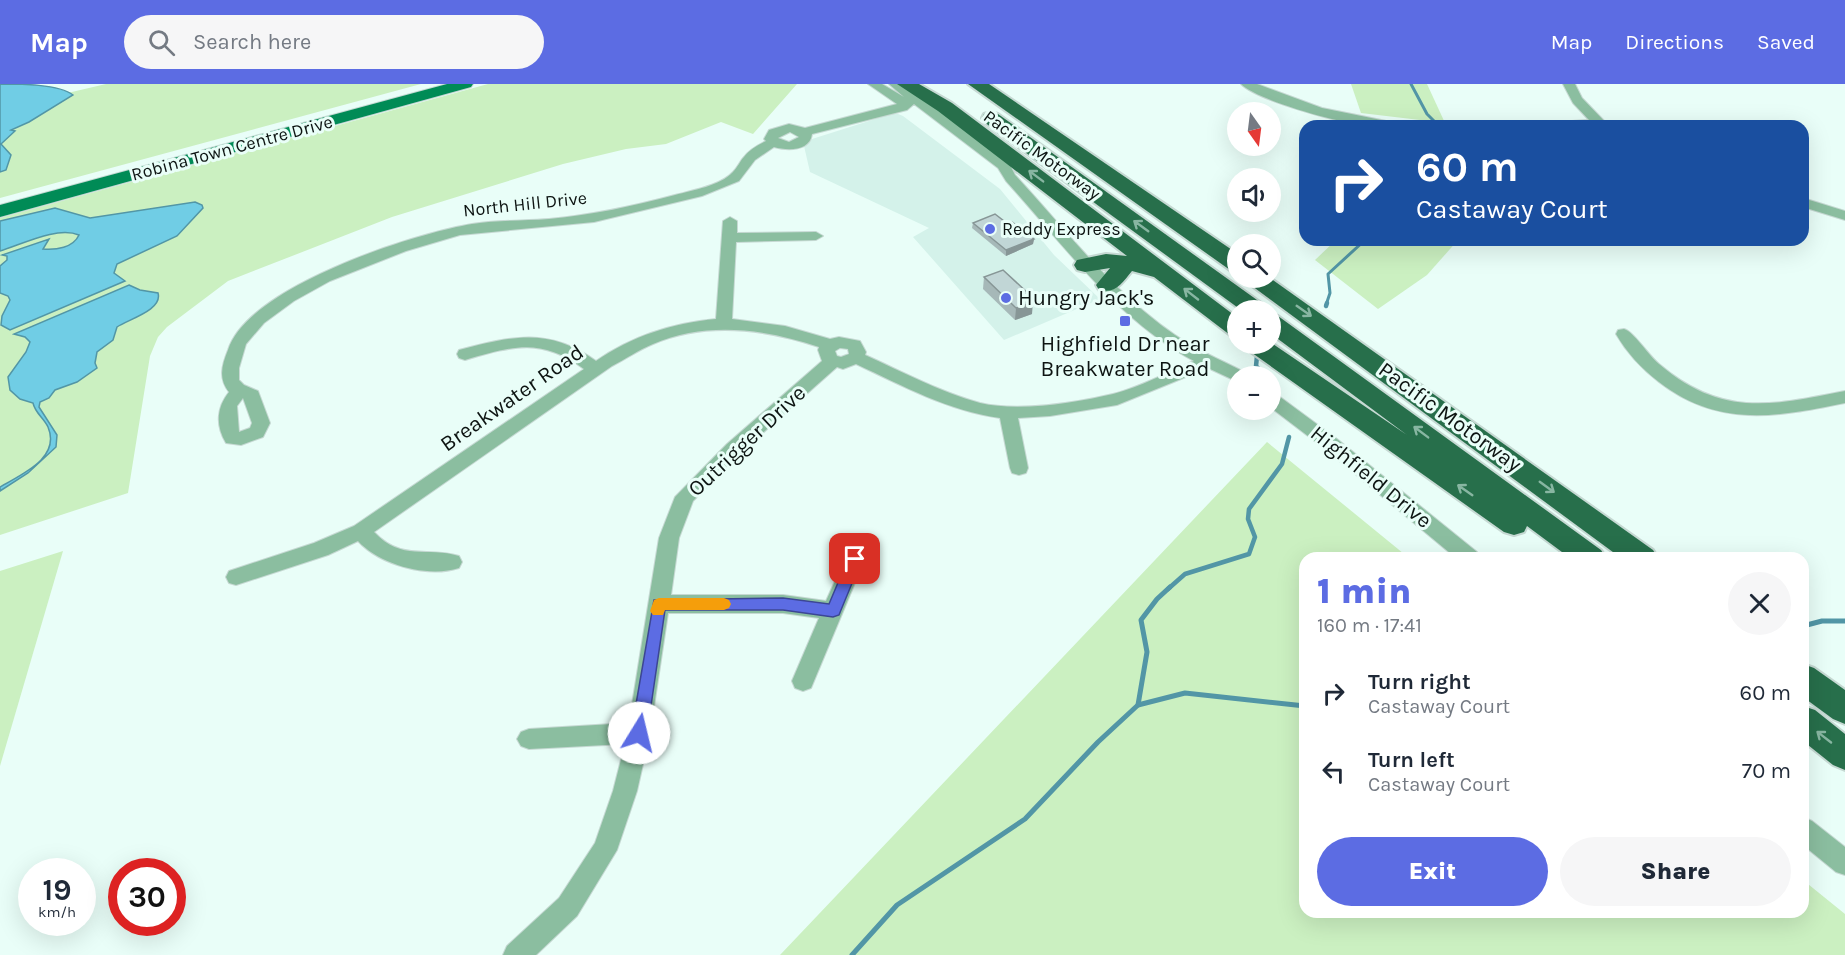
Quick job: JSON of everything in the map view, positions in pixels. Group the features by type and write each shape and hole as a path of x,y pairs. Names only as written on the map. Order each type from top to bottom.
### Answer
{"highway":[{"name":"Pacific Motorway","path":"944,84 1242,300"},
{"name":"Pacific Motorway","path":"977,84 1227,257"},
{"path":"1004,84 1059,127 1064,143"},
{"path":"901,92 945,106 1227,322"},
{"path":"1085,265 1106,261 1127,263 1164,273"},
{"path":"1107,285 1127,263"},
{"name":"Pacific Motorway","path":"1270,288 1635,552"},
{"name":"Pacific Motorway","path":"1281,329 1583,552"},
{"path":"1271,354 1552,552"},
{"path":"1809,682 1845,709"},
{"path":"1809,726 1845,754"}],"main road":[{"name":"Robina Town Centre Drive","path":"0,212 59,192 440,84"},
{"name":"Robina Town Centre Drive","path":"0,204 59,192 465,84"}],"street":[{"path":"874,84 901,92 994,169 1005,173 1025,192 1057,235 1107,285 1163,334 1227,370"},
{"path":"1247,84 1300,105 1351,120"},
{"path":"1569,84 1577,100 1595,120"},
{"name":"North Hill Drive","path":"239,392 234,387 229,372 230,358 236,343 254,322 297,292 344,270 436,237 494,225 522,225 581,219 700,192 736,177 754,153 774,142 771,136 778,130 789,128 802,131 901,92"},
{"path":"1809,204 1845,216"},
{"path":"724,322 730,221"},
{"path":"729,238 816,236"},
{"name":"Breakwater Road","path":"236,577 321,549 361,531 596,369 648,340 688,327 724,322 765,327 799,334 832,353 839,342 850,343 857,348 856,357 938,395 980,409 1008,413 1050,410 1131,394 1203,357"},
{"path":"1624,334 1629,343 1654,369 1687,394 1729,410 1783,410 1845,397"},
{"path":"465,354 505,344 537,342 562,347 596,369"},
{"name":"Outrigger Drive","path":"516,955 568,907 605,850 626,791 639,733 669,538 685,497 832,353"},
{"name":"Highfield Drive","path":"1281,406 1331,444 1463,552"},
{"path":"1008,413 1019,468"},
{"path":"361,531 374,547 405,561 453,562"},
{"path":"803,681 862,542"},
{"path":"659,604 783,604 833,610"},
{"path":"529,739 639,733"},
{"path":"1809,834 1845,863"}],"shaded area":[{"path":"891,114 903,116 1000,189 1054,255 1100,299 1004,340 913,237 929,228 810,172 804,146 812,139"}],"green space":[{"path":"106,84 421,84 0,198 0,85 59,95"},
{"path":"488,84 797,84 753,134 721,122 666,144 626,149 563,164 392,217 228,281 167,327 158,337 150,356 128,493 0,535 0,218"},
{"path":"1351,84 1427,84 1444,120 1420,120 1361,113"},
{"path":"1330,246 1453,246 1427,275 1378,309 1315,260"},
{"path":"1267,442 1402,552 1299,552 1299,918 1809,918 1809,885 1845,914 1845,955 780,955"},
{"path":"63,551 0,766 0,571"}],"water":[{"path":"0,84 49,87 67,91 73,95 29,122 11,130 15,131 1,144 11,155 6,170 0,172"},
{"path":"195,202 203,208 177,236 117,264 114,273 125,281 10,330 1,325 2,316 10,300 8,296 0,293 0,266 7,260 7,256 2,255 49,239 43,249 64,247 73,243 79,235 50,234 0,251 0,221 55,208 90,218"},
{"path":"129,285 140,290 158,293 158,299 150,309 117,327 113,340 97,352 95,363 97,368 77,382 55,390 49,398 40,402 39,407 57,435 56,447 28,473 0,491 0,487 37,464 49,448 51,438 48,427 33,403 20,399 10,390 8,377 26,352 30,342 25,337 14,334"}],"building":[{"path":"995,214 1008,224 1012,222 1034,239 1006,250 973,223"},
{"path":"1003,270 1030,295 1027,296 1033,302 1016,308 984,277"}],"waterway":[{"path":"1411,84 1427,114 1433,120"},
{"path":"1326,305 1330,293 1328,274 1358,246"},
{"path":"1256,366 1257,356"},
{"path":"1168,589 1185,574 1249,554 1255,537 1248,519 1249,509 1282,464 1289,437"},
{"path":"1138,705 1147,652 1141,620 1157,599 1170,587"},
{"path":"1809,624 1822,621 1845,621"},
{"path":"1138,705 1185,693 1299,705"},
{"path":"852,955 897,905 1025,819 1098,742 1138,705"}],"slow traffic":[{"path":"658,611 659,604 724,604"}],"place":[{"name":"Reddy Express","path":"990,229"},
{"name":"Hungry Jack's","path":"1006,298"},
{"name":"Highfield Dr near Breakwater Road","path":"1125,321"}],"route":[{"path":"639,733 659,604 783,604 833,610 855,559"}]}
